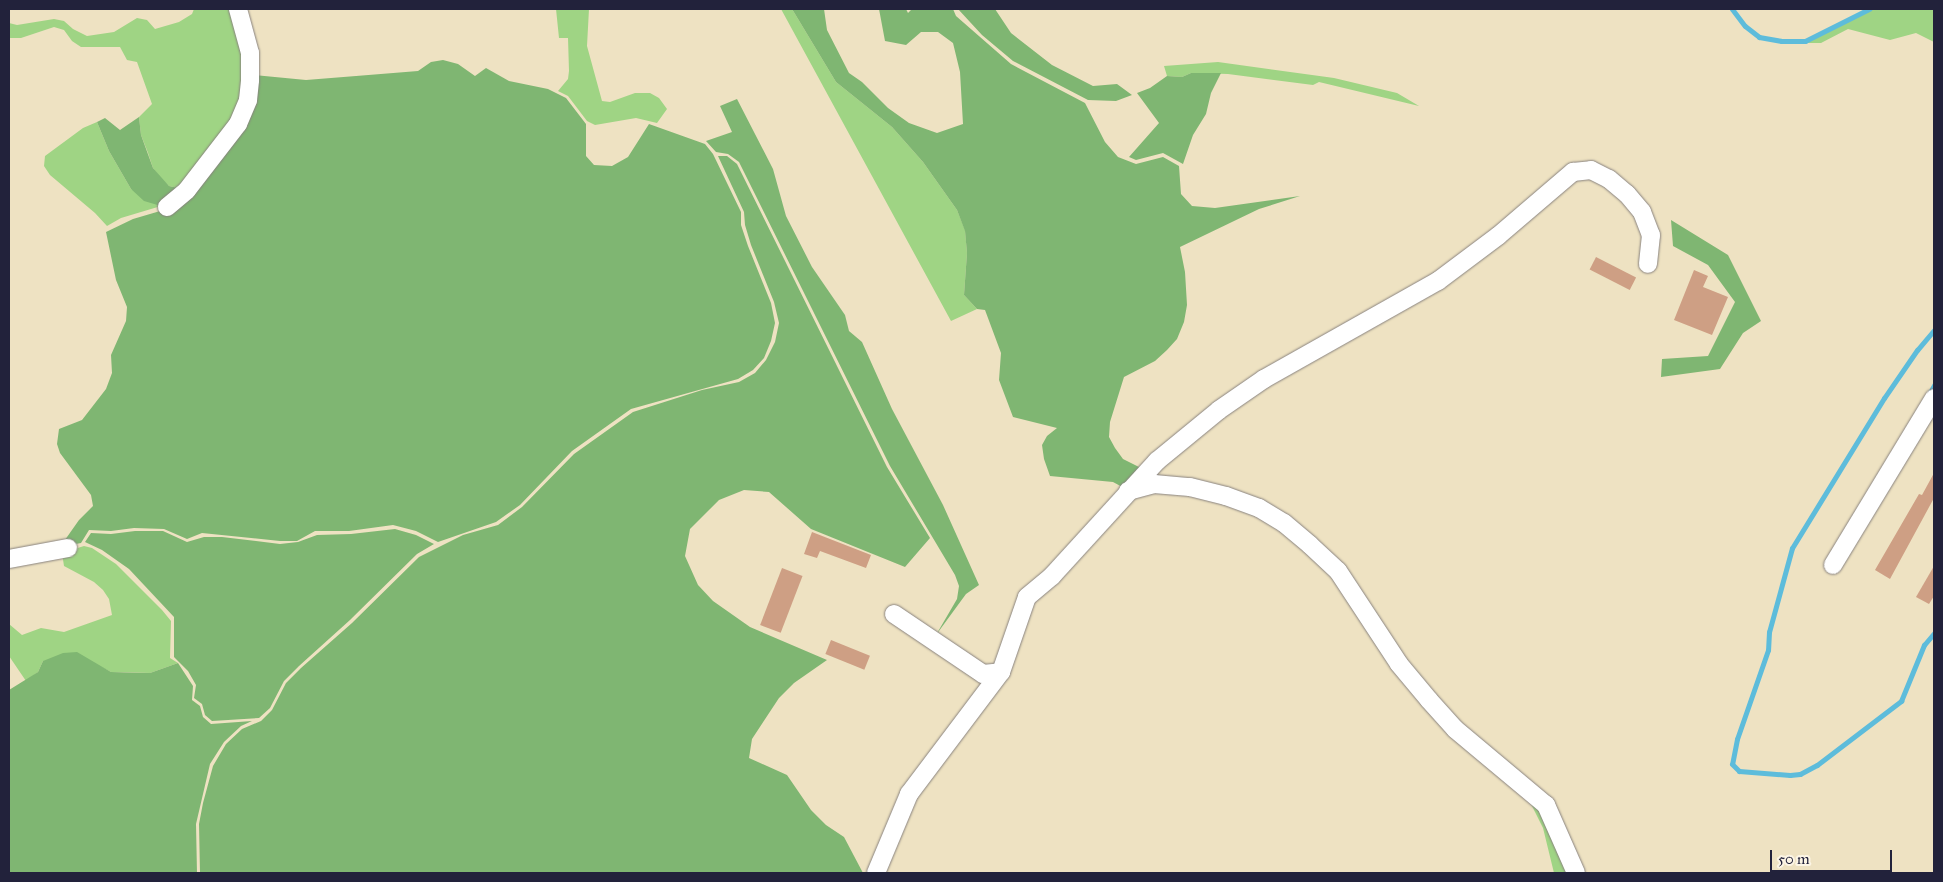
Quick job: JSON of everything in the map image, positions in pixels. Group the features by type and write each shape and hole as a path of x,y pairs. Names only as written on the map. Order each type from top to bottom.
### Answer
{"street":[{"path":"167,207 187,190 238,124 248,100 250,53 238,9"},
{"path":"876,873 909,794 1002,672 1027,597 1052,576 1157,461 1219,410 1264,379 1438,281 1498,236 1574,172 1591,170 1609,178 1627,194 1642,212 1651,235 1648,264"},
{"path":"1833,566 1934,398"},
{"path":"1128,491 1154,484 1190,487 1226,496 1260,508 1284,523 1310,545 1338,570 1400,664 1455,729 1546,805 1576,873"},
{"path":"9,559 68,548"},
{"path":"894,614 983,674 1002,672"}],"green space":[{"path":"194,9 234,9 244,45 240,109 183,189 169,186 153,168 141,135 139,117 152,104 137,62 127,60 120,47 81,47 72,41 64,30 54,27 21,38 9,38 9,23 17,25 54,19 64,21 73,29 87,36 114,32 137,18 147,20 155,29 179,22 192,14"},
{"path":"556,9 589,9 587,46 602,101 610,102 635,93 650,93 659,98 667,109 657,123 636,118 595,125 587,121 568,96 558,91 568,79 569,71 568,38 559,38"},
{"path":"781,9 792,9 836,82 892,127 923,162 957,210 965,230 967,253 964,295 977,309 951,321"},
{"path":"792,9 824,9 827,30 849,73 862,82 888,108 909,123 937,133 963,124 960,72 953,43 938,32 921,32 906,45 885,41 879,9 906,9 908,13 912,9 953,9 956,16 1011,64 1085,103 1105,142 1118,157 1136,164 1163,157 1179,166 1181,194 1192,206 1215,208 1300,196 1259,209 1180,247 1185,272 1187,305 1184,322 1177,339 1155,361 1124,377 1110,422 1109,437 1123,459 1145,470 1126,489 1113,482 1050,476 1044,459 1042,445 1047,436 1057,428 1013,417 999,380 1001,353 985,310 977,309 964,295 967,253 965,231 957,210 923,162 892,127 836,82"},
{"path":"958,9 995,9 1011,33 1052,65 1093,86 1117,84 1132,95 1116,101 1088,100 1013,61 982,35"},
{"path":"1874,9 1934,9 1934,42 1916,33 1890,40 1848,29 1821,43 1806,43"},
{"path":"443,60 458,64 475,76 486,68 509,81 548,89 566,98 586,124 586,156 594,165 612,166 628,157 649,124 705,144 713,154 741,212 741,225 771,303 775,323 771,341 764,358 753,370 738,379 631,409 572,451 520,505 496,522 438,542 416,531 393,525 349,531 315,531 297,541 202,533 187,539 164,529 134,528 111,531 89,530 81,543 60,547 79,520 93,506 91,495 60,453 57,444 59,429 82,420 106,389 112,373 111,355 126,321 127,307 116,280 106,232 133,219 167,209 231,137 253,75 306,80 418,71 431,62"},
{"path":"1218,62 1334,78 1397,93 1419,106 1319,82 1313,85 1228,74 1191,73 1182,77 1167,76 1164,66"},
{"path":"1191,73 1221,73 1211,93 1206,114 1193,135 1183,164 1163,153 1136,160 1129,157 1159,123 1137,93 1150,88 1167,76 1182,77"},
{"path":"737,99 773,169 786,216 812,267 845,315 849,331 862,342 892,409 943,505 979,585 966,594 936,635 957,599 959,586 955,575 890,466 739,162 728,154 716,152 706,141 732,132 720,106"},
{"path":"139,117 141,135 153,168 169,186 183,189 161,206 144,201 131,189 109,151 97,122 105,118 120,130"},
{"path":"97,122 109,151 131,189 161,206 121,218 107,226 95,213 50,175 44,166 45,156 83,128"},
{"path":"718,156 727,156 737,164 887,467 930,538 905,567 811,529 769,492 744,490 719,500 690,529 685,556 698,585 713,601 750,627 827,660 794,683 779,698 752,739 749,758 787,775 811,810 826,825 844,837 863,873 200,873 199,824 203,803 213,766 226,744 242,729 261,721 272,710 286,683 352,623 419,557 463,535 498,525 522,507 574,454 633,412 702,390 739,382 755,373 766,360 775,342 779,323 774,302 751,245 745,225 744,212"},
{"path":"1671,220 1728,255 1761,321 1743,333 1720,369 1661,377 1662,359 1708,356 1735,302 1708,265 1673,246"},
{"path":"395,529 416,535 434,544 417,554 350,620 299,666 284,681 270,708 259,718 212,721 205,715 202,704 194,698 196,685 188,671 174,657 174,617 129,569 102,550 85,542 91,533 111,534 135,531 163,531 187,542 204,537 222,537 280,544 298,542 317,535 351,534"},
{"path":"84,546 92,548 116,564 171,621 170,658 178,663 150,673 111,672 88,660 43,661 38,672 26,681 9,656 9,624 22,635 41,628 64,632 112,615 109,599 103,590 94,582 64,566 62,553"},
{"path":"77,652 111,672 150,673 178,663 193,686 192,700 200,706 203,717 211,724 252,721 241,726 224,742 210,764 196,824 197,873 9,873 9,690 38,672 43,661 63,653"},
{"path":"1525,792 1539,807 1571,873 1554,873 1543,828"}],"building":[{"path":"1596,257 1636,277 1630,290 1590,269"},
{"path":"1694,270 1708,276 1703,287 1728,297 1712,335 1674,320"},
{"path":"1934,473 1934,498 1890,579 1875,570 1919,494 1922,495"},
{"path":"812,532 871,555 866,568 820,551 817,558 804,554"},
{"path":"1934,566 1934,596 1929,604 1916,597"},
{"path":"782,568 803,576 781,633 760,625"},
{"path":"831,640 870,656 864,670 825,654"}],"waterway":[{"path":"1732,9 1745,26 1759,37 1781,41 1805,41 1869,9"},
{"path":"1934,330 1917,350 1884,398 1792,548 1769,632 1768,650 1737,739 1732,764 1739,771 1790,775 1800,774 1817,765 1901,701 1924,645 1934,633"},
{"path":"1928,396 1934,385"}]}
